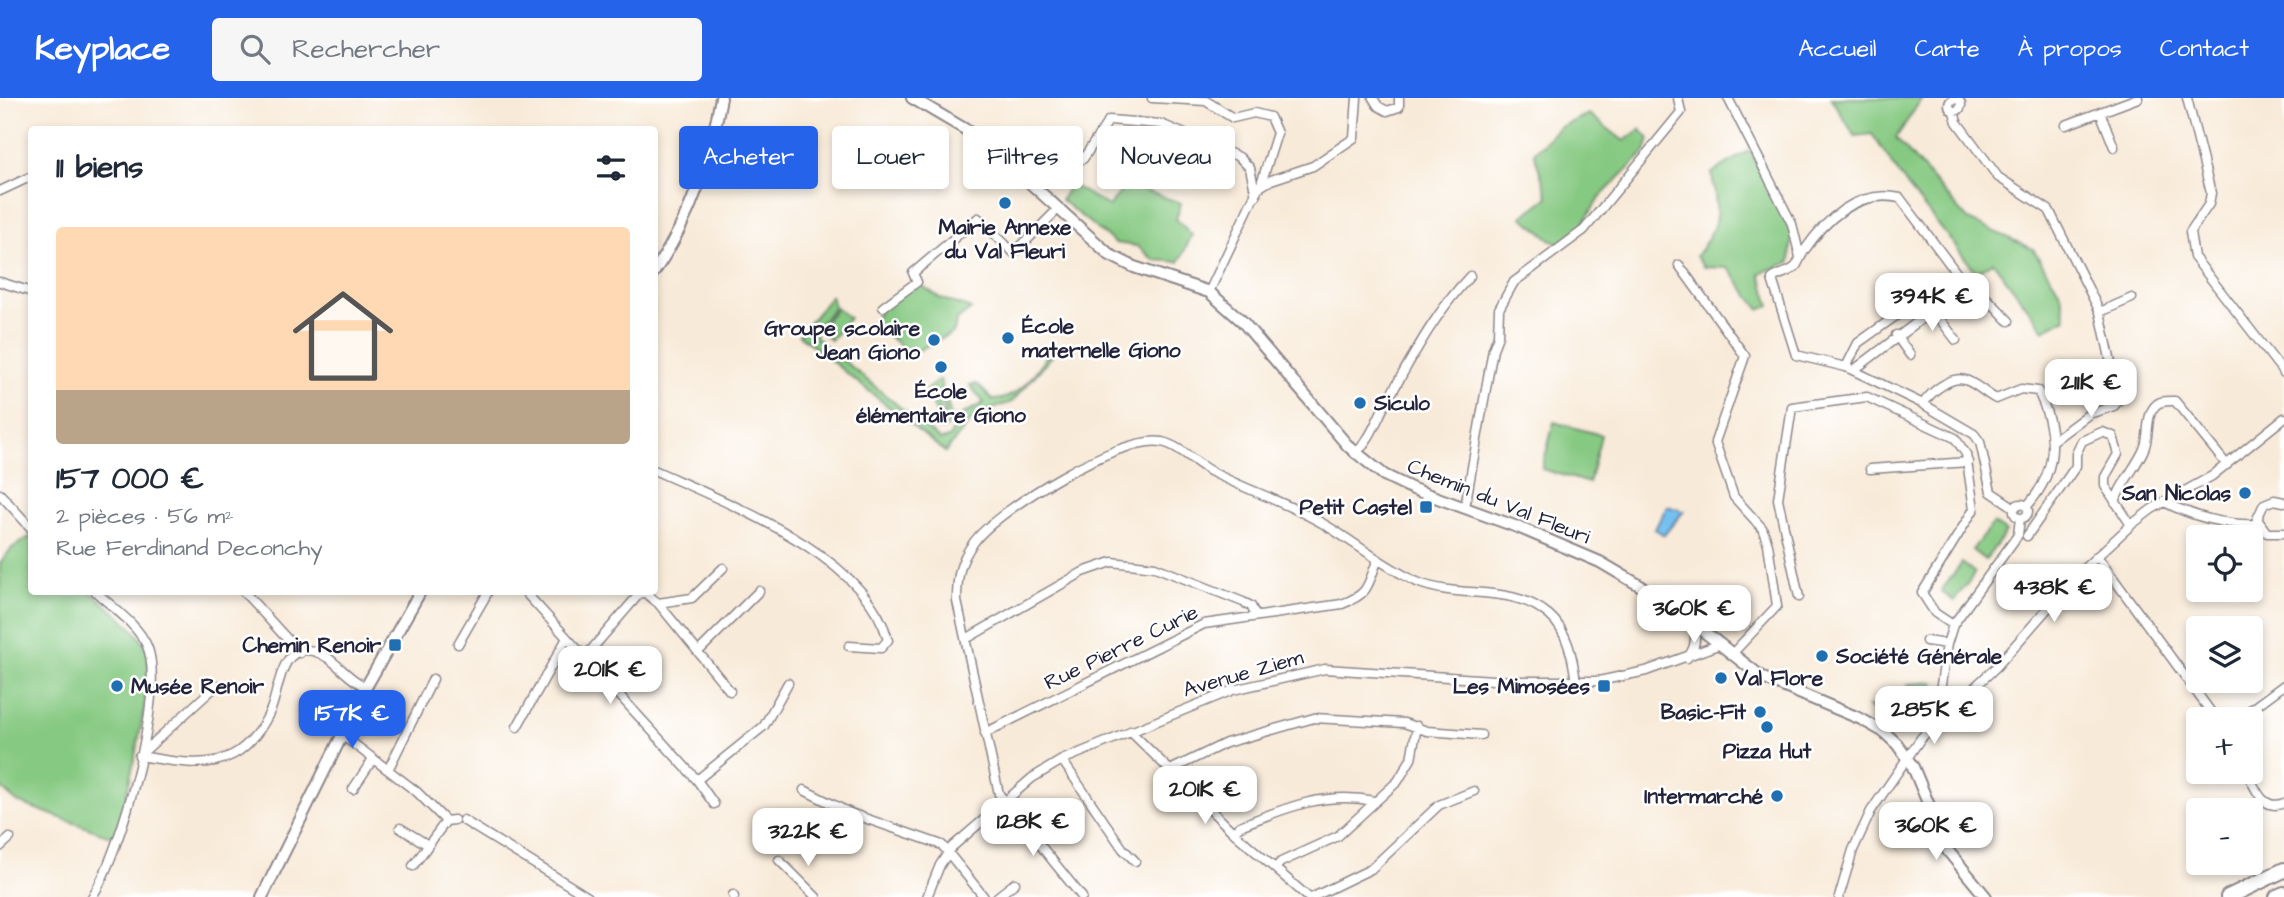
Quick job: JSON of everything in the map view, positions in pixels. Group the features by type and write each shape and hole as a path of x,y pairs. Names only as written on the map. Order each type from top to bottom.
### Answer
{"highway":[{"path":"2228,897 2284,870"},
{"path":"2277,897 2284,894"}],"street":[{"path":"658,266 676,240 693,203 712,145 721,98"},
{"name":"Chemin du Val Fleuri","path":"912,98 980,138 1057,210 1119,260 1209,292 1242,321 1355,454 1401,484 1465,507 1605,565 1636,581 1731,655 1772,683 1874,725 1897,744 1906,756 1948,851 1985,897"},
{"path":"1152,98 1206,101 1233,118 1254,113 1270,117 1276,133 1256,196 1209,292"},
{"path":"1261,184 1313,166 1354,138 1357,98"},
{"path":"1373,98 1378,106 1387,111 1399,107 1399,98"},
{"path":"1465,507 1498,336 1499,309 1507,292 1535,265 1584,230 1681,113 1678,98"},
{"path":"1728,98 1792,224 1800,257"},
{"path":"2066,125 2136,98"},
{"path":"2187,98 2211,193 2209,204 2190,232 2194,257 2284,373"},
{"path":"1954,112 1957,122 1998,177 2049,210 2100,312 2119,400 2114,406 2089,414 2054,440"},
{"path":"2100,112 2113,147"},
{"path":"1083,159 1109,120 1161,124 1239,157 1250,168 1256,196"},
{"path":"0,191 28,178"},
{"path":"1850,368 1858,343 1919,300 1956,279 1956,271 1904,202 1895,197 1850,203 1824,225 1797,265 1772,279 1793,349 1800,357 1850,368 1923,404 1974,434 1980,442 1991,492 2015,508"},
{"path":"883,307 917,282 913,273 978,218 1014,253 1057,210"},
{"path":"1679,265 1745,356 1715,442 1734,497 1762,528 1777,606 1731,655"},
{"path":"1355,454 1374,430 1419,351 1430,324 1470,276"},
{"path":"0,282 28,291"},
{"path":"1850,368 1961,289 1973,288 2009,321"},
{"path":"2100,312 2132,298"},
{"path":"1932,309 1956,340"},
{"path":"1896,335 1910,355"},
{"path":"1923,404 1930,393 1953,378 1964,378 1996,399 2030,387 2038,391 2047,410 2054,440 2049,472 2040,492 2027,506"},
{"path":"1799,597 1777,499 1792,408 1867,397 1955,438 1963,445 1974,509 1922,593 1935,613 1953,625"},
{"path":"2115,502 2120,487 2145,449 2149,417 2155,405 2165,400 2175,401 2227,465"},
{"path":"1839,897 1853,849 1866,821 1906,756 1996,667 2097,556 2131,525 2227,465 2284,418"},
{"path":"2027,536 2076,466 2082,441 2094,433 2102,432 2113,436 2118,454 2105,477 2105,486 2131,525"},
{"path":"1082,897 1005,802 996,786 957,601 957,572 974,541 1021,500 1064,476 1147,441 1174,447 1211,471 1326,525 1417,582 1437,588 1510,596 1538,606 1550,615 1564,633 1576,682"},
{"path":"1870,469 1968,462"},
{"path":"658,472 740,509 808,545 849,578 884,627 888,640 881,648 849,646"},
{"path":"0,494 28,525"},
{"path":"2259,524 2258,513 2264,504 2274,500 2284,502"},
{"path":"2164,502 2203,518 2236,525 2259,524 2273,535 2284,533"},
{"path":"2015,508 2020,504 2027,506"},
{"path":"2020,518 2028,513 2027,506"},
{"path":"2015,508 2015,514 2020,518"},
{"path":"1942,719 1938,705 1947,644 1953,625 2018,535 2020,518"},
{"path":"2097,556 2207,707"},
{"name":"Rue Pierre Curie","path":"985,733 1191,629 1230,618 1342,604 1354,600 1369,588 1378,559"},
{"path":"966,639 1083,572 1112,562 1155,567 1243,602 1251,606 1256,616"},
{"path":"658,603 692,598 723,568"},
{"path":"698,652 759,591"},
{"path":"92,897 106,872 124,825 152,686 150,655 143,638 99,595"},
{"path":"247,595 300,653"},
{"path":"262,897 366,687 419,595"},
{"path":"458,644 486,595"},
{"path":"529,595 697,780 714,804"},
{"path":"585,657 640,595"},
{"path":"647,595 658,603 730,691"},
{"path":"1687,658 1695,643 1691,622"},
{"path":"517,727 567,638"},
{"path":"1926,641 1947,644"},
{"name":"Avenue Ziem","path":"927,897 949,852 1032,778 1062,760 1220,694 1316,670 1576,682 1615,679 1687,658 1718,645"},
{"path":"139,756 202,762 235,754 263,725 273,707 283,665 300,653 310,650 320,653 366,687"},
{"path":"388,770 433,679"},
{"path":"697,780 764,726 788,683"},
{"path":"139,756 217,685"},
{"path":"2254,707 2284,685"},
{"path":"1168,771 1226,743 1308,719 1404,723 1427,731 1481,735"},
{"path":"1275,868 1281,862 1338,836 1398,781 1408,767 1417,726"},
{"path":"1130,731 1233,832 1306,896 1371,869 1439,805 1474,791"},
{"path":"342,735 454,820 588,897"},
{"path":"353,789 373,759"},
{"path":"1062,760 1123,849 1135,861"},
{"path":"2253,784 2260,798 2267,803 2277,806 2284,803"},
{"path":"804,790 850,813 942,845 985,897"},
{"path":"1233,832 1240,826 1317,799 1336,796 1374,801"},
{"path":"413,866 428,845 454,820"},
{"path":"400,828 428,845"},
{"path":"0,847 10,838"},
{"path":"779,860 816,897"},
{"path":"997,897 1015,883"}],"green space":[{"path":"1831,98 1922,98 1896,138 1968,220 2033,249 2061,294 2066,318 2044,330 1993,262 1976,272 1908,187 1872,134 1855,136"},
{"path":"1589,114 1624,141 1640,129 1649,139 1645,152 1600,197 1580,228 1558,245 1522,217 1548,197 1534,153 1558,128"},
{"path":"1750,150 1792,232 1790,262 1760,273 1770,305 1760,310 1728,268 1704,267 1696,256 1711,234 1716,217 1712,173"},
{"path":"1067,189 1079,189 1109,206 1123,189 1141,189 1181,203 1176,219 1192,235 1179,262 1154,260 1137,246 1115,243 1061,200"},
{"path":"917,282 940,298 971,309 956,321 954,332 911,354 872,323 883,307"},
{"path":"831,296 834,307 815,330 816,338 940,440 949,438 961,415 984,403 970,385 977,384 993,400 1002,399 1025,384 1048,354 1052,356 1012,402 976,415 945,452 799,335"},
{"path":"836,308 849,318 831,340 818,330"},
{"path":"940,379 941,411 937,413 925,391"},
{"path":"946,396 952,421 946,428 938,429 935,423 945,412 942,399"},
{"path":"1554,422 1601,435 1589,483 1542,469"},
{"path":"1993,523 2006,532 1985,560 1972,550"},
{"path":"28,538 28,595 94,595 129,625 147,649 149,662 144,711 115,838 17,802 0,787 0,563 12,548"},
{"path":"1962,563 1975,573 1954,601 1941,591"},
{"path":"1934,682 1927,720 1924,695 1908,684"},
{"path":"1901,702 1912,706 1917,714 1914,721 1916,727 1896,726 1868,707 1883,704 1883,708 1893,709"}],"water":[{"path":"1667,506 1684,511 1664,535 1655,529"}],"place":[{"name":"Mairie Annexe du Val Fleuri","path":"1005,203"},
{"name":"École maternelle Giono","path":"1008,338"},
{"name":"Groupe scolaire Jean Giono","path":"934,340"},
{"name":"École élémentaire Giono","path":"941,367"},
{"name":"Siculo","path":"1360,403"},
{"name":"San Nicolas","path":"2245,493"},
{"name":"Petit Castel","path":"1426,507"},
{"name":"Chemin Renoir","path":"395,645"},
{"name":"Société Générale","path":"1822,656"},
{"name":"Val Flore","path":"1721,678"},
{"name":"Musée Renoir","path":"117,686"},
{"name":"Les Mimosées","path":"1604,686"},
{"name":"Basic-Fit","path":"1760,712"},
{"name":"Pizza Hut","path":"1767,727"},
{"name":"Intermarché","path":"1777,796"}]}
